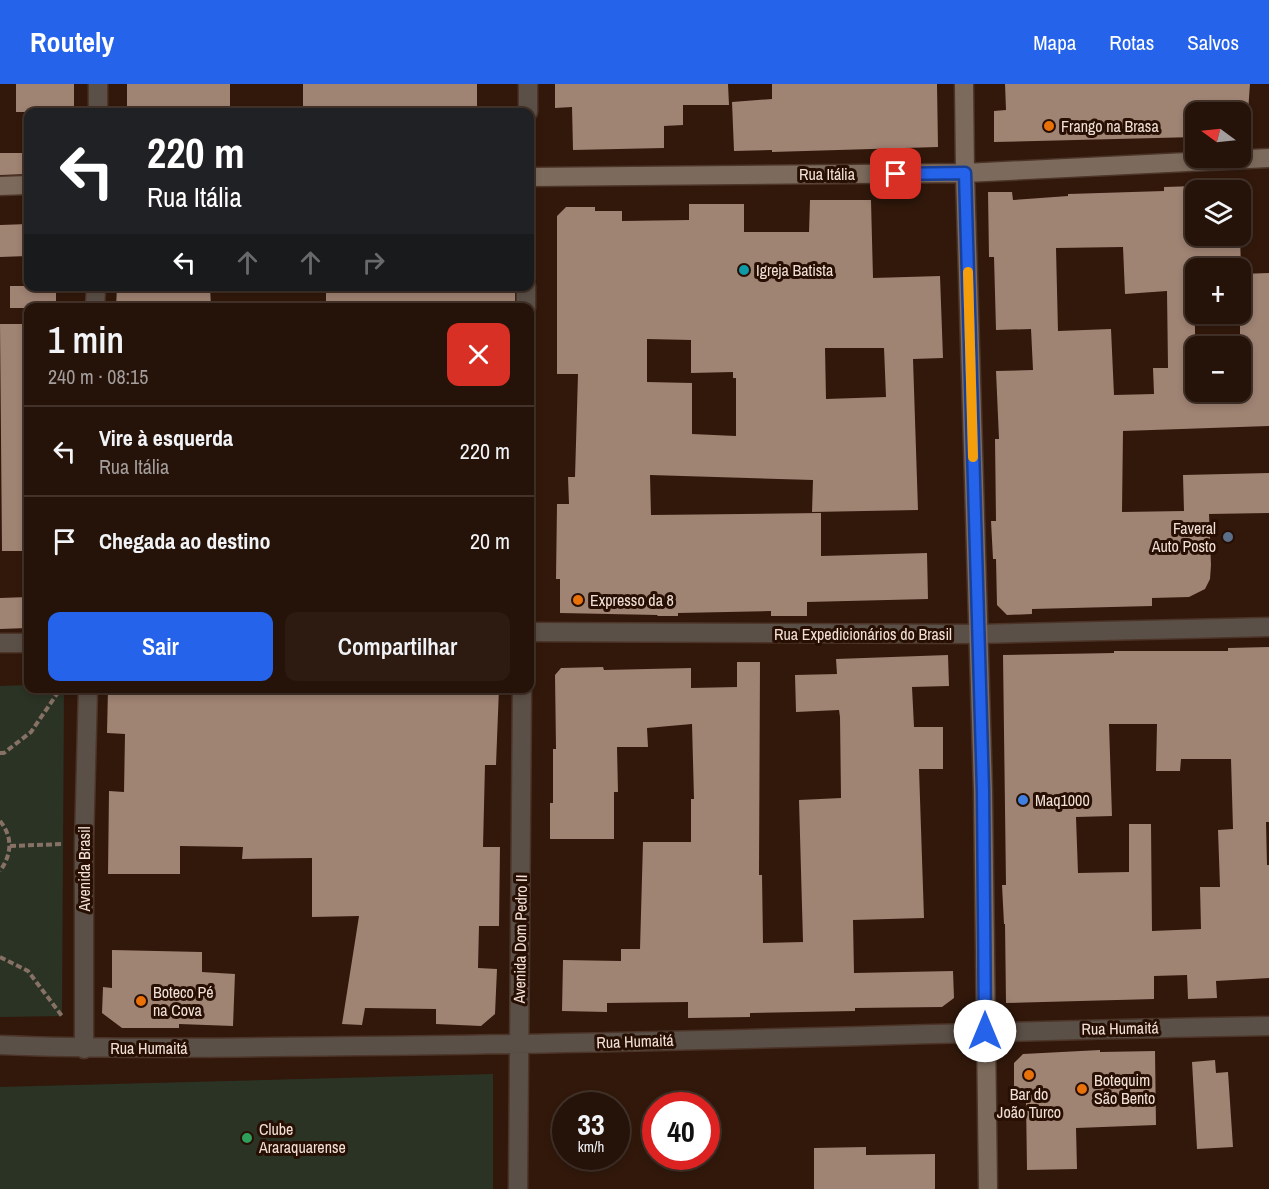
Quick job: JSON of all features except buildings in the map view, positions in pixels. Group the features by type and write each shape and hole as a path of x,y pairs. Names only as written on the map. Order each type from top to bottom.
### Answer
{"street":[{"path":"98,84 98,108"},
{"path":"528,84 528,108"},
{"path":"964,84 983,791 988,1189"},
{"name":"Rua Itália","path":"534,177 965,173 1269,158"},
{"path":"0,186 24,185"},
{"name":"Rua Expedicionários do Brasil","path":"534,632 978,634 1269,627"},
{"path":"0,644 24,643"},
{"name":"Avenida Brasil","path":"84,1048 84,844 88,693"},
{"name":"Avenida Dom Pedro II","path":"518,1189 522,693"},
{"name":"Rua Humaitá","path":"0,1045 84,1048 520,1045 985,1031 1269,1026"}],"path":[{"path":"0,753 4,753 31,732 58,693"},
{"path":"0,820 6,828 10,846 6,863 0,871"},
{"path":"10,846 84,844"},
{"path":"0,957 28,971 84,1048"}],"green space":[{"path":"24,685 24,693 64,693 62,1016 0,1017 0,686"},
{"name":"Clube Araraquarense","path":"493,1074 493,1189 0,1189 0,1087"}],"slow traffic":[{"path":"968,272 973,457"}],"place":[{"name":"Frango na Brasa","path":"1049,126"},
{"name":"Igreja Batista","path":"744,270"},
{"name":"Faveral Auto Posto","path":"1228,537"},
{"name":"Expresso da 8","path":"578,600"},
{"name":"Maq1000","path":"1023,800"},
{"name":"Boteco Pé na Cova","path":"141,1001"},
{"name":"Bar do João Turco","path":"1029,1075"},
{"name":"Botequim São Bento","path":"1082,1089"},
{"name":"Clube Araraquarense","path":"247,1138"}],"route":[{"path":"896,174 965,173 983,791 985,1031"}]}
